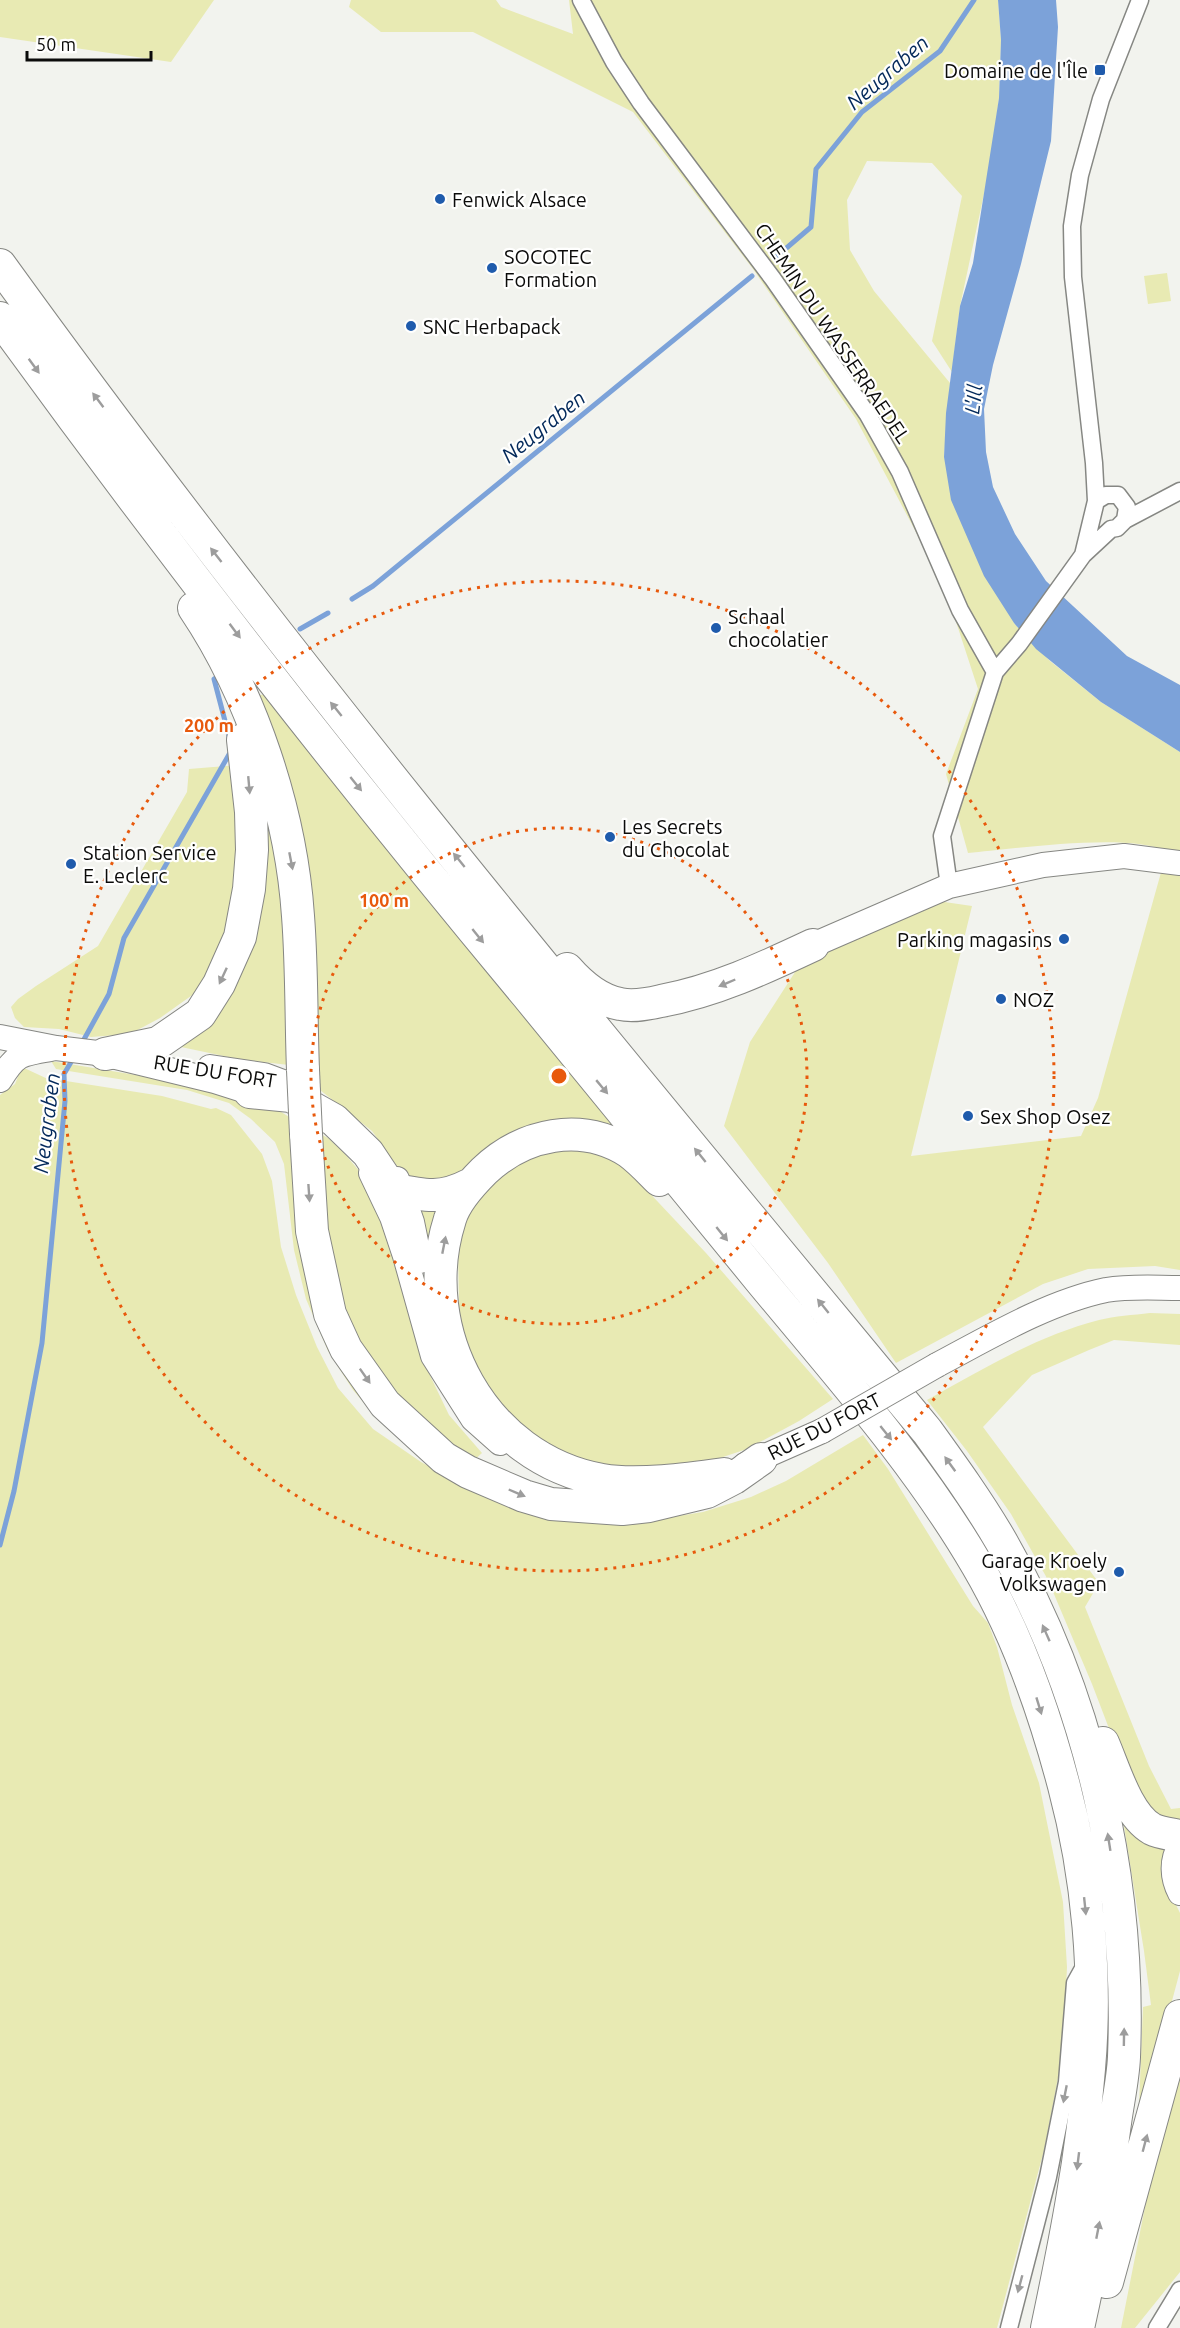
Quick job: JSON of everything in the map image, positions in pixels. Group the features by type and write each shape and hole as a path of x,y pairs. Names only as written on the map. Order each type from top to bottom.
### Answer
{"highway":[{"path":"0,265 86,384 302,667 927,1431 967,1486 1031,1598 1068,1688 1097,1780 1116,1881 1125,1990 1124,2060 1109,2169 1078,2328"},
{"path":"0,318 72,418 275,684 911,1464 979,1568 1014,1639 1031,1683 1064,1787 1078,1853 1090,1956 1090,2066 1077,2169 1047,2328"},
{"path":"72,418 83,456 182,591 215,641 244,702 271,777 293,870 298,916 303,1070 312,1231 330,1314 346,1349 386,1404 444,1458 468,1472 524,1496 542,1501 622,1509 649,1506 707,1492 734,1478 761,1459"},
{"path":"97,1053 158,1043 200,1014 219,984 240,937 249,889 252,850 251,812 245,745 228,688 228,666"},
{"path":"522,938 554,954 594,995 620,1004 645,1004 684,998 711,989 813,945"},
{"path":"250,1092 291,1096 334,1120 368,1153 392,1190 427,1197 452,1194 471,1184"},
{"path":"685,1188 662,1183 629,1152 583,1135 556,1136 531,1141 513,1148 497,1158 471,1184 450,1217 440,1264 440,1302 451,1349 474,1394 494,1419 527,1448 560,1467 602,1480 652,1481 724,1474"},
{"path":"1068,1688 1093,1716 1131,1806 1142,1821 1153,1830 1180,1836"},
{"path":"1091,2328 1096,2321 1180,2016"}],"main road":[{"path":"813,945 949,886 1042,865 1124,856 1180,863"},
{"name":"RUE DU FORT","path":"0,1037 56,1048 264,1075 298,1086 334,1108 369,1138 396,1176 412,1222 442,1353 473,1419"},
{"name":"RUE DU FORT","path":"0,1037 8,1057 3,1074"},
{"name":"RUE DU FORT","path":"3,1074 11,1062 23,1056 56,1048"},
{"name":"RUE DU FORT","path":"97,1053 215,1081 291,1105 311,1116 349,1144 370,1172 384,1200 402,1246 433,1356 473,1419 511,1454 547,1478 580,1489 604,1493 671,1490 724,1474 822,1431 992,1335 1045,1311 1104,1291 1131,1287 1180,1288"},
{"path":"1180,1846 1173,1862 1174,1877 1180,1893"}],"street":[{"name":"CHEMIN DU WASSERRAEDEL","path":"581,0 614,62 641,103 773,279 868,415 900,472 960,610 995,672"},
{"path":"1140,0 1101,99 1080,175 1072,226 1073,277 1094,463 1095,509 1103,527 1117,528 1125,520 1180,491"},
{"path":"1094,463 1101,479 1118,497 1128,513 1125,520"},
{"path":"1083,555 1100,497 1161,501"},
{"path":"949,886 942,836 995,672 1019,644 1083,555 1111,529"},
{"path":"1009,2328 1048,2177 1067,2082 1076,1983 1090,1956"},
{"path":"1157,2328 1180,2290"}],"green space":[{"path":"0,0 214,0 171,62 0,37"},
{"path":"351,0 496,0 501,7 573,34 569,0 998,0 1001,40 999,98 990,166 960,306 952,372 932,341 962,196 932,163 867,161 847,200 850,250 874,291 950,383 944,457 1014,623 1050,661 1101,702 1180,752 1180,1270 1155,1266 1088,1269 1043,1284 896,1363 828,1263 724,1126 750,1042 797,969 917,898 972,906 911,1156 1081,1136 1098,1098 1167,851 1149,845 1099,842 968,853 946,774 978,689 944,585 856,419 753,269 633,112 473,32 381,32 349,7"},
{"path":"1167,273 1171,301 1148,304 1144,276"},
{"path":"252,694 264,695 443,916 632,1142 526,1129 495,1141 452,1181 427,1184 402,1173 372,1131 320,1090 312,991"},
{"path":"238,765 243,837 220,958 198,991 160,1018 130,1034 91,1037 59,1029 24,1027 15,1018 11,1007 36,986 98,946 187,792 189,769"},
{"path":"268,807 285,879 289,1065 238,1059 181,1047 203,1028"},
{"path":"51,1061 209,1087 270,1105 294,1120 302,1225 406,1442 403,1442 376,1417 353,1390 328,1351 306,1299 294,1250 284,1164 275,1142 251,1119 229,1103 187,1090 56,1069"},
{"path":"22,1067 50,1080 162,1096 211,1109 216,1108 231,1115 262,1154 272,1181 281,1247 296,1295 317,1347 338,1388 373,1429 421,1462 484,1496 647,1521 703,1512 751,1497 786,1481 863,1435 888,1469 973,1606 988,1623 997,1647 1012,1705 1039,1783 1063,1902 1067,1967 1063,2052 1044,2150 997,2328 0,2328 0,1095 15,1084"},
{"path":"315,1131 328,1138 344,1153 372,1186 385,1220 409,1317 425,1365 449,1415 482,1453 471,1463 377,1377 330,1286"},
{"path":"554,1146 605,1153 627,1169 706,1253 833,1399 799,1421 747,1449 687,1469 641,1470 586,1464 556,1452 504,1415 472,1369 459,1311 458,1248 473,1198 497,1172"},
{"path":"411,1202 450,1204 434,1269"},
{"path":"1150,1313 1180,1314 1180,1345 1114,1340 1089,1350 1032,1375 983,1427 1099,1583 1085,1607 1149,1766 1171,1809 1180,1808 1180,1824 1159,1821 1136,1799 1092,1684 1048,1580 1011,1514 967,1451 927,1400 1011,1354 1054,1335 1099,1320"},
{"path":"1123,1820 1168,1840 1163,1879 1180,1913 1180,1971 1157,2057 1139,2106 1143,2007 1151,2005"},
{"path":"1180,2061 1180,2272 1135,2328 1121,2328 1168,2091"}],"water":[{"name":"L'Ill","path":"998,0 1056,0 1058,27 1051,141 993,365 984,409 986,452 993,487 1015,534 1046,581 1127,656 1180,685 1180,752 1101,702 1036,649 1014,623 984,576 951,500 944,457 946,413 960,306 973,263 999,98 1001,40"}],"waterway":[{"name":"Neugraben","path":"776,257 811,227 816,169 862,112 940,51 974,0"},
{"name":"Neugraben","path":"352,599 373,586 752,276"},
{"path":"300,629 328,613"},
{"name":"Neugraben","path":"220,675 214,679 230,740"},
{"name":"Neugraben","path":"82,1043 109,994 124,938 231,751"},
{"name":"Neugraben","path":"0,1545 14,1491 42,1343 65,1101 64,1074 74,1057"}],"place":[{"name":"Domaine de l'Île","path":"1100,70"},
{"name":"Fenwick Alsace","path":"440,199"},
{"name":"SOCOTEC Formation","path":"492,268"},
{"name":"SNC Herbapack","path":"411,326"},
{"name":"Schaal chocolatier","path":"716,628"},
{"name":"Les Secrets du Chocolat","path":"610,837"},
{"name":"Station Service E. Leclerc","path":"71,864"},
{"name":"Parking magasins","path":"1064,939"},
{"name":"NOZ","path":"1001,999"},
{"name":"Sex Shop Osez","path":"968,1116"},
{"name":"Garage Kroely Volkswagen","path":"1119,1572"}]}
